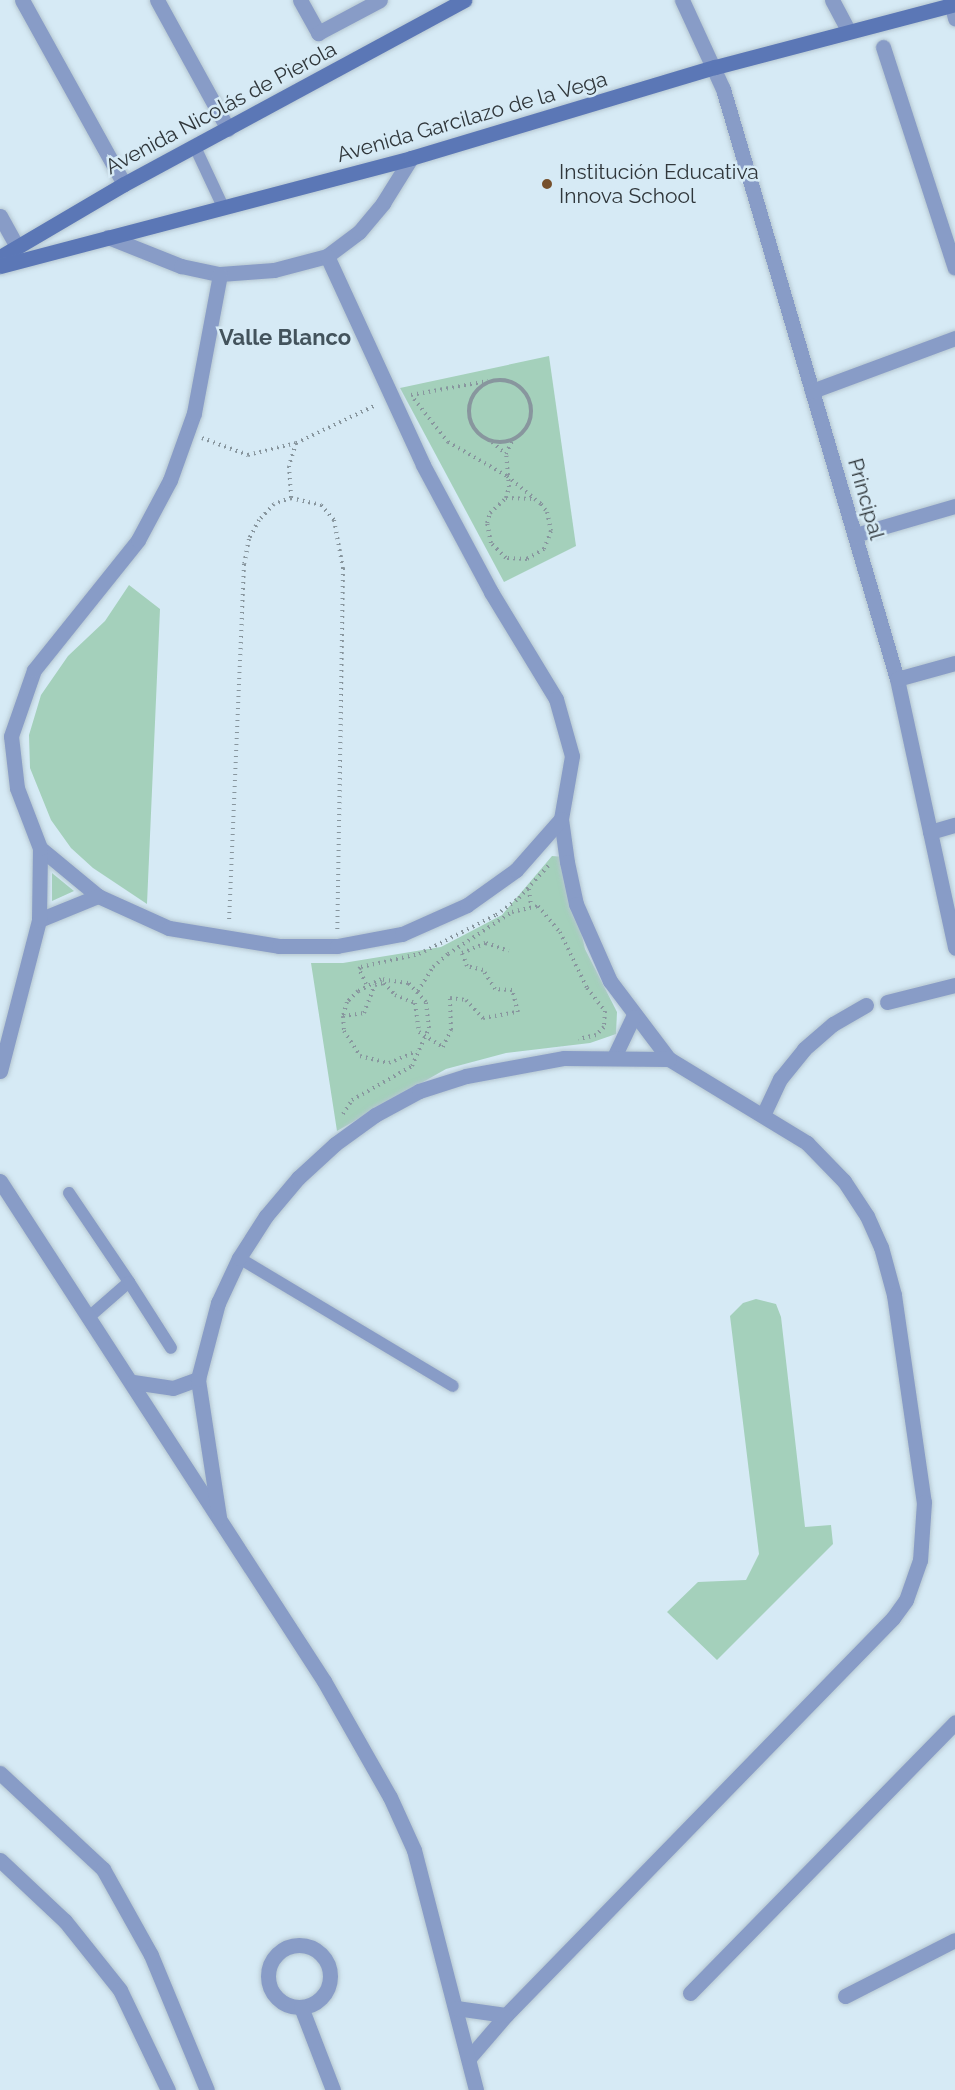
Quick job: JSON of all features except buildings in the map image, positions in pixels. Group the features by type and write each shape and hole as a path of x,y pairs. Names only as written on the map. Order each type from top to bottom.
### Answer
{"street":[{"path":"22,0 124,184"},
{"path":"157,0 228,129"},
{"path":"300,0 318,33 380,0"},
{"name":"Avenida Nicolás de Pierola","path":"0,257 124,184 464,0"},
{"name":"Principal","path":"682,0 716,67 897,679 955,948"},
{"path":"832,0 848,30"},
{"name":"Avenida Garcilazo de la Vega","path":"0,266 224,209 411,158 848,30 954,8"},
{"path":"883,47 955,268"},
{"path":"108,237 181,266 220,273 274,270 327,256 365,225 411,158"},
{"path":"0,216 17,247"},
{"path":"327,256 423,465 491,592 556,699 572,756 561,819 576,904 591,943 633,1017 669,1059 764,1113 828,1162 856,1197 881,1247 894,1294 924,1502 920,1560 906,1600 877,1635 506,2014 469,2058"},
{"path":"0,1071 39,920 40,848 17,788 11,736 34,670 138,540 170,480 187,432 220,273"},
{"path":"812,391 955,338"},
{"path":"855,536 955,506"},
{"path":"897,679 955,663"},
{"path":"40,848 98,896 169,928 279,946 337,946 402,934 467,905 516,870 561,819"},
{"path":"930,832 955,825"},
{"path":"39,920 98,896"},
{"path":"887,1002 955,985"},
{"path":"764,1113 780,1079 804,1049 833,1024 866,1005"},
{"path":"614,1057 633,1017"},
{"path":"221,1526 198,1379 218,1303 239,1258 279,1200 335,1144 375,1115 419,1091 466,1076 564,1058 669,1059"},
{"path":"0,1181 133,1382 221,1526 324,1681 390,1797 414,1850 476,2090"},
{"path":"133,1382 173,1388 198,1379"},
{"path":"690,1993 955,1722"},
{"path":"0,1773 103,1869 151,1955 207,2090"},
{"path":"0,1860 65,1921 120,1990 168,2090"},
{"path":"845,1996 955,1940"},
{"path":"297,1944 316,1949 329,1964 330,1983 320,2000 301,2007 282,2002 269,1988 268,1968 279,1951 297,1944"},
{"path":"301,2007 333,2090"},
{"path":"456,2008 506,2014"}],"lane":[{"path":"195,147 224,209"},
{"path":"69,1193 171,1348"},
{"path":"239,1258 453,1386"},
{"path":"90,1316 129,1282"}],"path":[{"path":"410,393 488,381 514,382 528,396 531,406 528,426 512,440 506,454 506,498 490,513 487,523 492,553"},
{"path":"488,381 474,393 468,412 475,430 506,454"},
{"path":"410,393 423,422"},
{"path":"410,393 448,441 507,476 542,504 551,521 549,541 543,549 536,555 517,560 506,558 482,535"},
{"path":"187,432 248,456 296,443 383,402"},
{"path":"492,441 512,440"},
{"path":"291,498 289,466 296,443"},
{"path":"226,939 232,900 244,564 249,539 259,520 274,504 291,498 321,505 334,520 343,568 337,946"},
{"path":"506,498 533,499"},
{"path":"366,984 359,969 361,967 419,954 451,939 496,915 529,889 549,865 555,865 556,871"},
{"path":"529,889 531,906"},
{"path":"418,991 433,967 448,954 512,912 538,906 560,932 587,988 605,1011 604,1027 596,1035 570,1041"},
{"path":"343,1016 364,1013 375,985 384,983 395,995 415,1003 419,1010 416,1026 427,1037 443,1047 447,1044 451,1030 450,998 466,1000 483,1017 518,1012 512,990 495,989 483,970 467,966 462,953 486,943 509,951"},
{"path":"335,1144 339,1121 352,1100 412,1066 417,1051 427,1037 430,1015 418,991 395,979 366,984 347,1002 343,1016 344,1031 360,1056 389,1064 417,1051"},
{"path":"604,998 614,1017"}],"green space":[{"path":"549,356 576,546 504,582 400,388"},
{"path":"129,585 160,609 147,904 93,868 71,848 51,820 30,768 29,735 41,695 68,656 105,621"},
{"path":"552,856 564,857 585,949 617,1012 616,1034 590,1043 506,1053 446,1069 337,1131 311,963 343,963 441,947 502,915"},
{"path":"52,873 74,891 52,901"},
{"path":"756,1299 776,1304 781,1317 805,1527 831,1525 833,1544 717,1660 667,1612 698,1582 746,1580 759,1554 730,1316 743,1303"}],"place":[{"name":"Institución Educativa Innova School","path":"547,184"}],"district":[{"name":"Valle Blanco","path":"285,338"}]}
